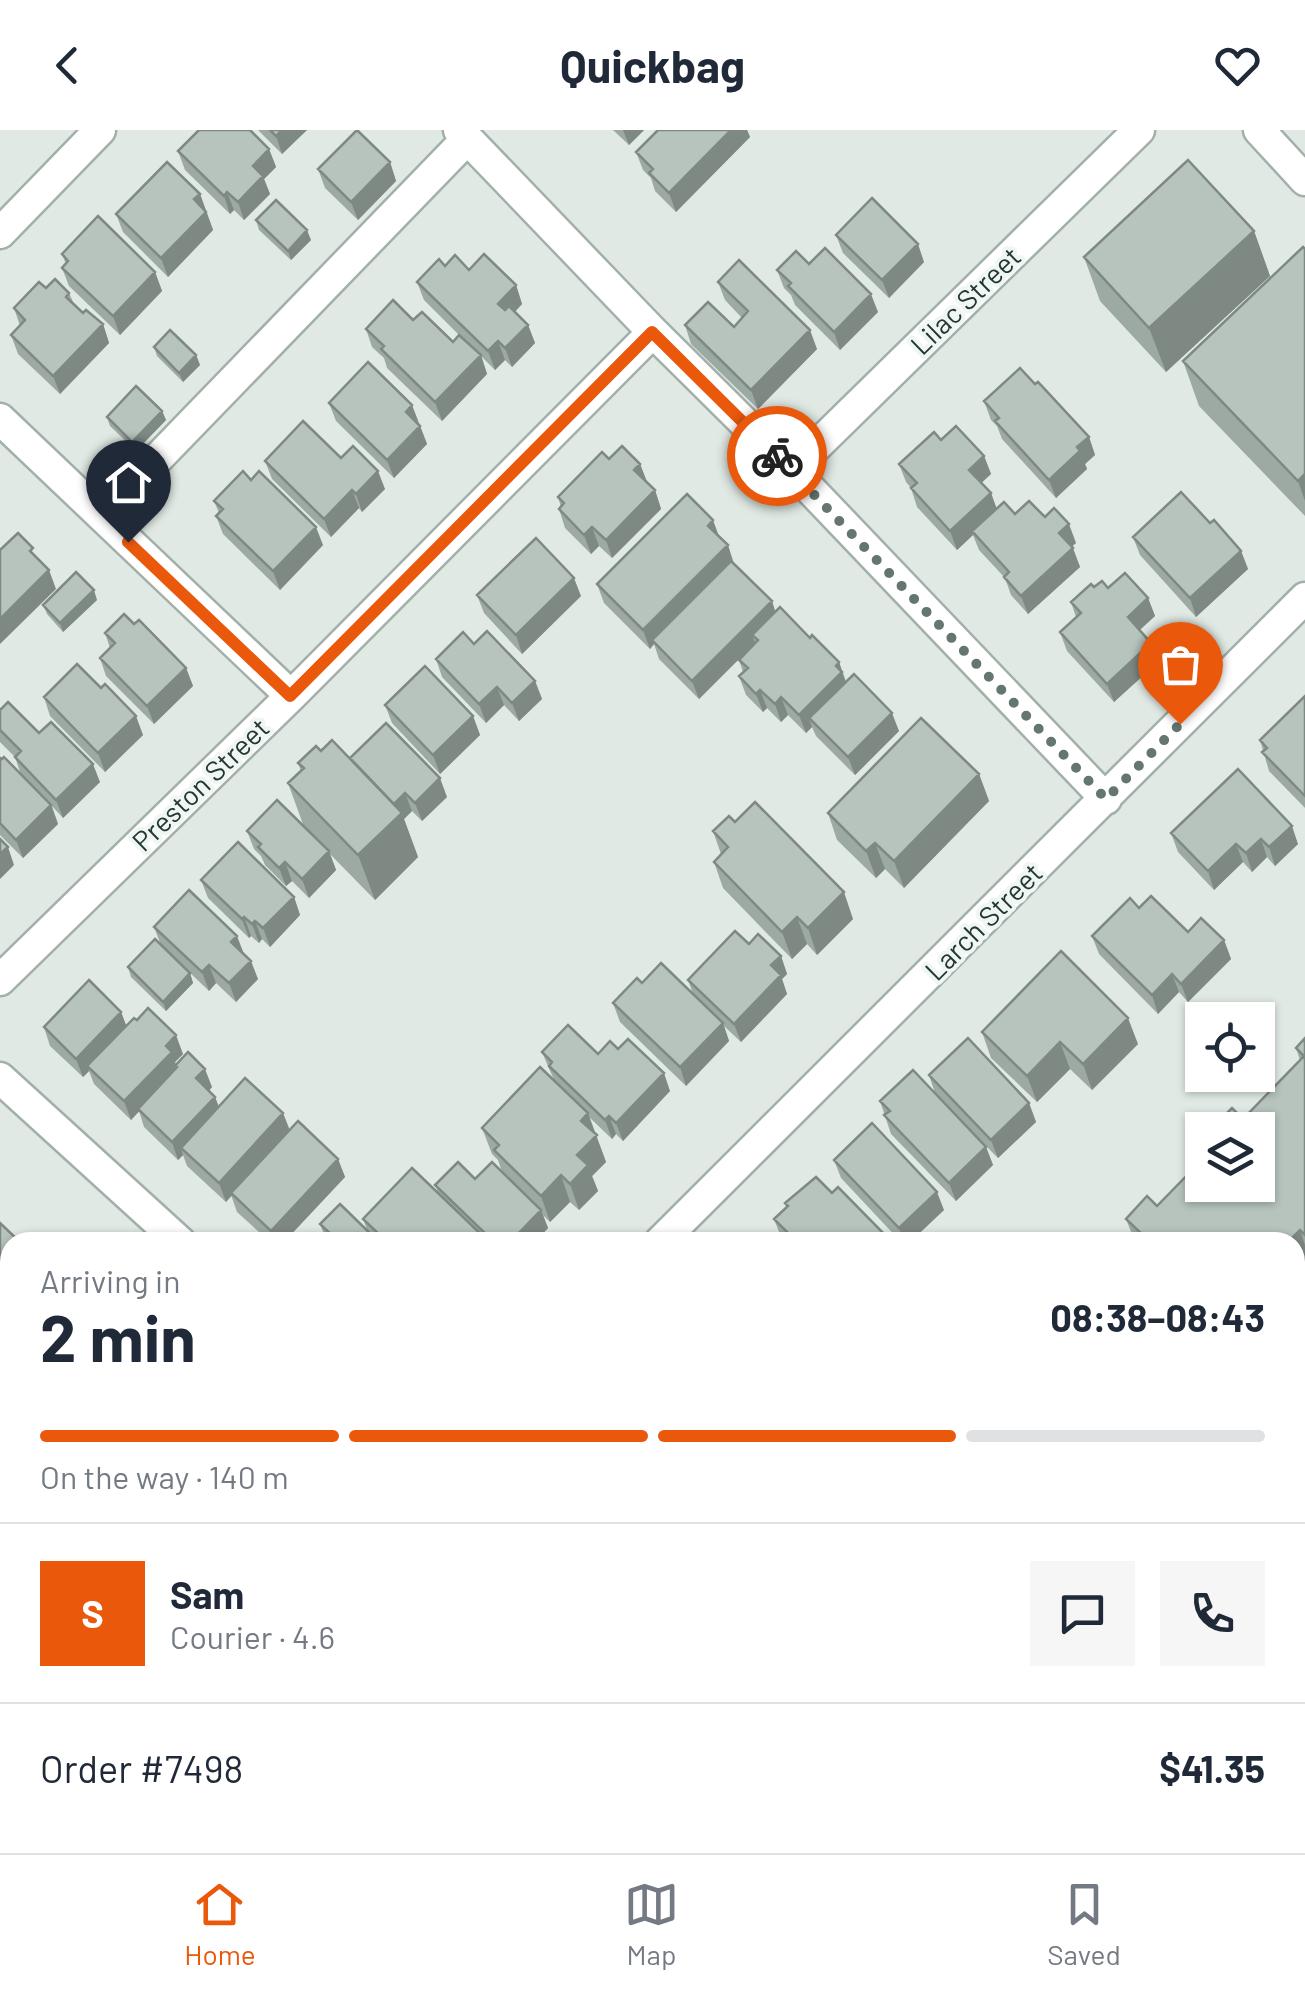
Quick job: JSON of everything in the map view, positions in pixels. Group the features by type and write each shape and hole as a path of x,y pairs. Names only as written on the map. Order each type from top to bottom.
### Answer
{"street":[{"path":"0,233 100,130"},
{"name":"Lilac Street","path":"792,470 1139,130"},
{"path":"1259,130 1305,180"},
{"path":"102,516 463,134 1106,799"},
{"name":"Preston Street","path":"0,980 652,332"},
{"path":"0,419 290,696"},
{"name":"Larch Street","path":"670,1232 1305,598"},
{"path":"0,1078 169,1232"}],"building":[{"path":"199,130 250,130 269,149 253,166 263,176 238,202 227,192 224,196 178,151"},
{"path":"357,130 390,162 351,202 318,169"},
{"path":"658,130 731,130 669,193 649,173 653,169 636,152"},
{"path":"1188,160 1254,231 1149,328 1084,257"},
{"path":"167,162 200,194 194,199 206,212 161,258 116,214"},
{"path":"872,198 918,244 882,280 836,235"},
{"path":"276,200 307,230 288,251 256,220"},
{"path":"98,216 155,272 113,316 62,268 68,261 62,254"},
{"path":"1303,247 1305,474 1298,481 1183,361"},
{"path":"825,248 871,294 834,332 777,270 796,251 809,264"},
{"path":"484,254 516,285 498,304 505,310 509,306 528,325 505,348 498,341 488,351 417,282 439,259 445,266 455,255 469,270"},
{"path":"739,260 810,330 751,390 685,325 708,302 734,327 748,311 718,282"},
{"path":"55,279 83,313 86,310 103,324 53,376 11,335 25,320 14,308 39,282 46,288"},
{"path":"393,300 413,320 422,312 453,342 459,335 481,355 435,402 366,329"},
{"path":"170,330 196,355 179,373 154,347"},
{"path":"368,362 412,405 406,412 420,426 387,460 329,403"},
{"path":"1020,368 1089,437 1049,480 995,421 999,418 984,401"},
{"path":"136,386 162,411 132,442 107,417"},
{"path":"303,421 341,458 353,446 378,471 356,494 352,490 324,519 265,461"},
{"path":"956,426 984,456 969,470 991,493 950,531 911,488 917,483 899,464 934,432 941,440"},
{"path":"622,446 640,464 634,470 655,490 606,540 592,527 584,535 559,509 564,503 558,497 602,452 609,459"},
{"path":"243,471 251,480 259,471 316,527 273,571 216,516 223,509 214,501"},
{"path":"1181,492 1210,523 1214,520 1241,551 1190,598 1133,537"},
{"path":"687,494 713,520 708,526 728,545 643,630 597,584"},
{"path":"1029,501 1045,517 1054,508 1069,524 1059,533 1073,548 1021,596 1004,577 1009,572 972,531 1004,502 1015,514"},
{"path":"18,533 49,570 0,619 0,550"},
{"path":"536,538 574,578 516,635 477,595"},
{"path":"731,561 772,601 692,681 652,640"},
{"path":"76,572 94,590 60,623 43,605"},
{"path":"1125,573 1148,598 1128,617 1151,643 1107,684 1060,632 1081,613 1071,602 1091,584 1094,587 1102,581 1108,588"},
{"path":"780,607 839,662 836,666 842,672 799,715 781,697 775,704 760,690 756,694 739,676 748,668 739,660 758,640 752,635"},
{"path":"124,614 134,624 139,620 186,668 147,706 100,658 115,643 105,633"},
{"path":"487,631 535,681 512,703 497,687 479,704 436,659 463,632 474,644"},
{"path":"77,664 101,688 105,684 136,716 98,753 44,697"},
{"path":"425,666 473,716 433,755 385,705"},
{"path":"854,674 892,713 848,757 809,718"},
{"path":"1305,696 1305,796 1262,752 1267,748 1260,740"},
{"path":"8,702 39,733 51,722 93,764 56,800 15,757 21,751 0,730 0,710"},
{"path":"921,718 979,774 894,861 875,843 866,851 828,813"},
{"path":"386,723 440,778 415,803 405,793 394,804 350,758"},
{"path":"332,740 402,813 358,855 288,783 304,768 298,763 316,746 321,751"},
{"path":"4,757 51,805 16,840 0,823 0,758"},
{"path":"1238,769 1292,826 1269,847 1261,839 1246,853 1236,844 1208,871 1171,833"},
{"path":"277,800 329,851 302,879 285,862 279,868 247,831"},
{"path":"755,802 844,892 808,928 797,917 782,932 714,862 728,847 713,831 729,816 735,822"},
{"path":"238,842 294,897 263,928 255,921 252,924 242,919 201,880"},
{"path":"189,890 237,936 231,942 251,961 229,983 209,965 202,972 154,927"},
{"path":"1151,896 1188,932 1201,918 1224,940 1181,984 1172,974 1152,995 1092,936 1130,898 1139,908"},
{"path":"735,931 749,944 758,934 781,956 771,965 781,975 734,1024 688,980"},
{"path":"155,939 190,973 163,1002 128,967"},
{"path":"1061,951 1128,1018 1083,1064 1060,1042 1027,1076 982,1032"},
{"path":"661,963 723,1023 680,1067 613,1003 637,978 642,983"},
{"path":"89,980 121,1012 76,1059 44,1027"},
{"path":"148,1008 176,1035 166,1046 172,1052 124,1101 87,1066"},
{"path":"568,1025 598,1054 610,1041 618,1049 628,1039 664,1073 616,1123 609,1116 605,1120 549,1066 552,1062 542,1052"},
{"path":"968,1038 1029,1103 991,1140 929,1075"},
{"path":"1305,1038 1305,1232 1140,1232 1126,1219 1147,1196 1157,1206 1185,1177 1185,1202 1275,1202 1275,1112 1250,1112 1269,1092 1275,1092 1275,1086 1304,1056 1296,1048"},
{"path":"188,1052 205,1069 196,1078 215,1097 172,1142 138,1109"},
{"path":"540,1067 588,1113 581,1121 597,1135 577,1155 588,1165 570,1184 561,1175 541,1196 494,1150 499,1145 482,1128"},
{"path":"913,1070 986,1147 949,1183 884,1115 890,1111 880,1101"},
{"path":"245,1078 283,1113 219,1183 181,1148"},
{"path":"298,1121 338,1159 271,1231 231,1193"},
{"path":"872,1123 937,1192 899,1228 834,1160"},
{"path":"458,1162 475,1179 492,1162 541,1210 520,1232 484,1232 435,1185"},
{"path":"412,1168 479,1232 377,1232 363,1219"},
{"path":"816,1177 832,1193 838,1187 882,1232 787,1232 774,1219 788,1206 785,1203"},
{"path":"340,1204 369,1232 329,1232 320,1224"}],"way so far":[{"path":"777,456 1106,799 1180,724"}],"route":[{"path":"128,542 290,696 652,332 777,456"}]}
